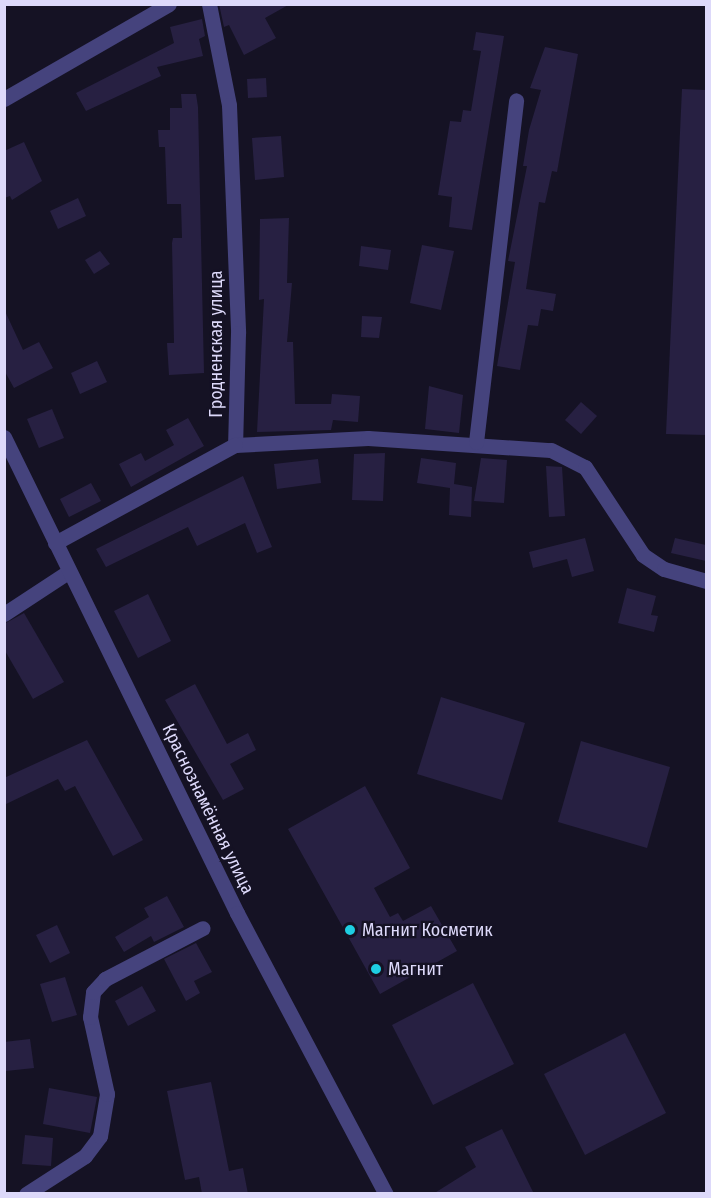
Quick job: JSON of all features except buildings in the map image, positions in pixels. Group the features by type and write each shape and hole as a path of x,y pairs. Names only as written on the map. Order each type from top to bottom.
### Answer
{"street":[{"path":"4,99 169,4"},
{"name":"Гродненская улица","path":"209,4 229,105 238,333 235,446"},
{"path":"476,442 516,100"},
{"name":"Краснознамённая улица","path":"4,437 68,572 237,913 386,1194"},
{"path":"55,543 235,446 368,438 476,442 551,450 585,467 643,555 664,569 706,581"},
{"path":"4,614 68,572"},
{"path":"26,1194 85,1156 100,1136 108,1094 90,1017 93,992 112,975 203,928"}],"place":[{"name":"Магнит Косметик","path":"350,930"},
{"name":"Магнит","path":"376,969"}]}
